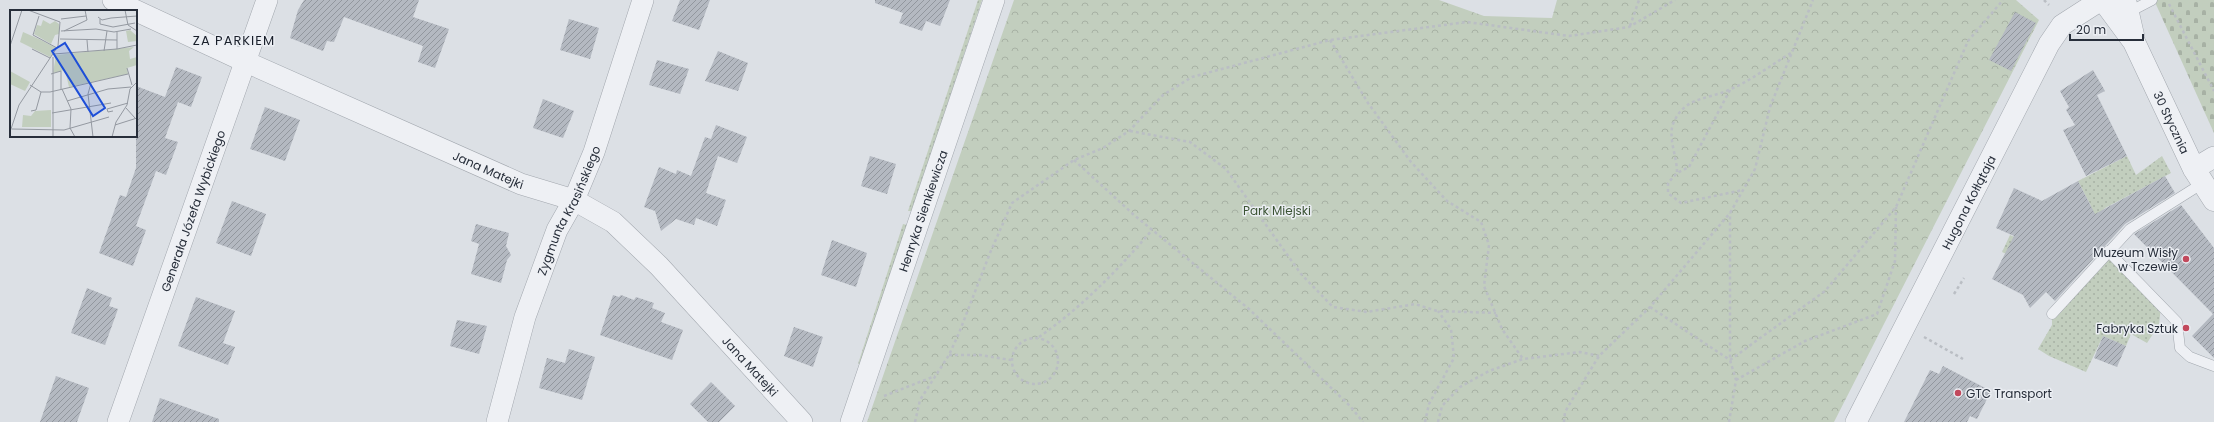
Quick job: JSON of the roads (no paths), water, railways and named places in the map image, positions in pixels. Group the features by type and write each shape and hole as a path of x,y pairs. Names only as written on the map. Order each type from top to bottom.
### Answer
{"street":[{"name":"Jana Matejki","path":"113,0 134,10"},
{"name":"Generała Józefa Wybickiego","path":"118,422 244,61 267,0"},
{"name":"Zygmunta Krasińskiego","path":"496,422 525,317 557,230 574,200 594,152 643,0"},
{"name":"Henryka Sienkiewicza","path":"851,422 994,0"},
{"name":"30 Stycznia","path":"2102,0 2134,42 2204,184"},
{"name":"Hugona Kołłątaja","path":"1856,422 2049,44 2062,25 2102,0"},
{"name":"30 Stycznia","path":"2127,6 2134,42"},
{"name":"Jana Matejki","path":"137,11 244,61 521,184 574,200 613,222 660,266 802,422"},
{"path":"2204,184 2214,157"}],"lane":[{"path":"2127,6 2152,0"},
{"path":"2052,314 2108,251 2130,229 2204,184"},
{"path":"2108,251 2177,322 2180,348 2190,357 2214,366"}],"place":[{"name":"Muzeum Wisły w Tczewie","path":"2186,259"},
{"name":"Fabryka Sztuk","path":"2186,328"},
{"name":"GTC Transport","path":"1958,393"}],"district":[{"name":"ZA PARKIEM","path":"234,40"}],"park label":[{"name":"Park Miejski","path":"1277,210"}]}
